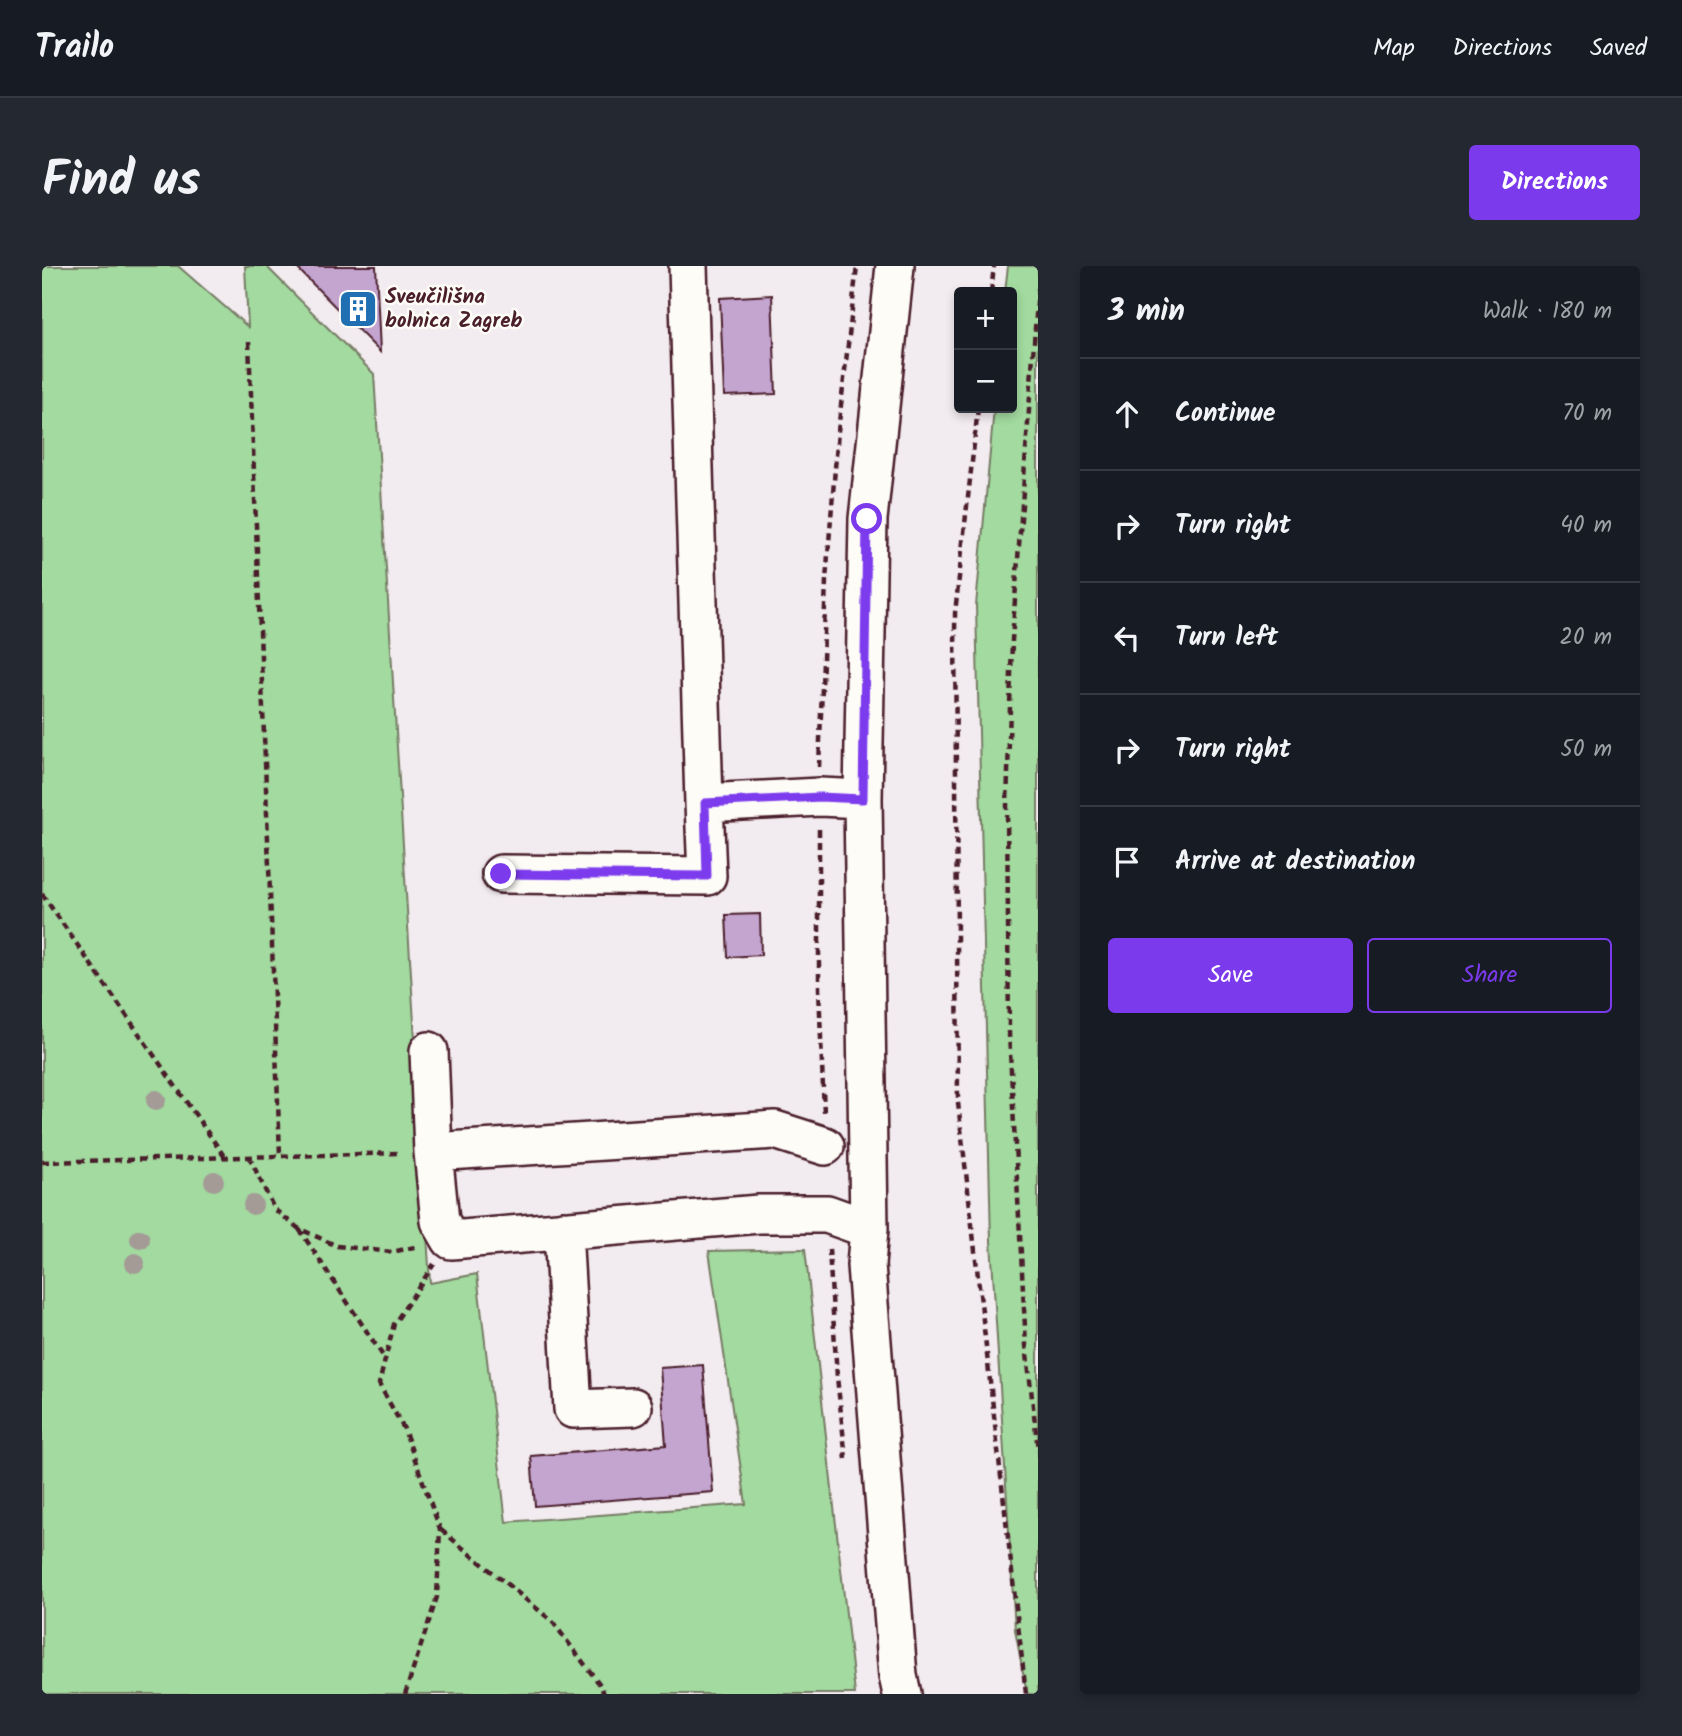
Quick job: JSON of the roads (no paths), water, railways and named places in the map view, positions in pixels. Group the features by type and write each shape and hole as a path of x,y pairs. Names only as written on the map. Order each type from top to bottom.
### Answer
{"street":[{"path":"501,874 707,876 688,266"},
{"path":"895,266 867,519 863,799 869,1229 866,1265 898,1676 902,1694"},
{"path":"705,803 820,797 863,799"},
{"path":"429,1051 433,1152 440,1221 451,1240 759,1214 827,1214 869,1229"},
{"path":"433,1152 775,1130 825,1146"},
{"path":"563,1230 573,1409 633,1407"}],"place":[{"name":"Sveučilišna bolnica Zagreb","path":"358,309"}]}
